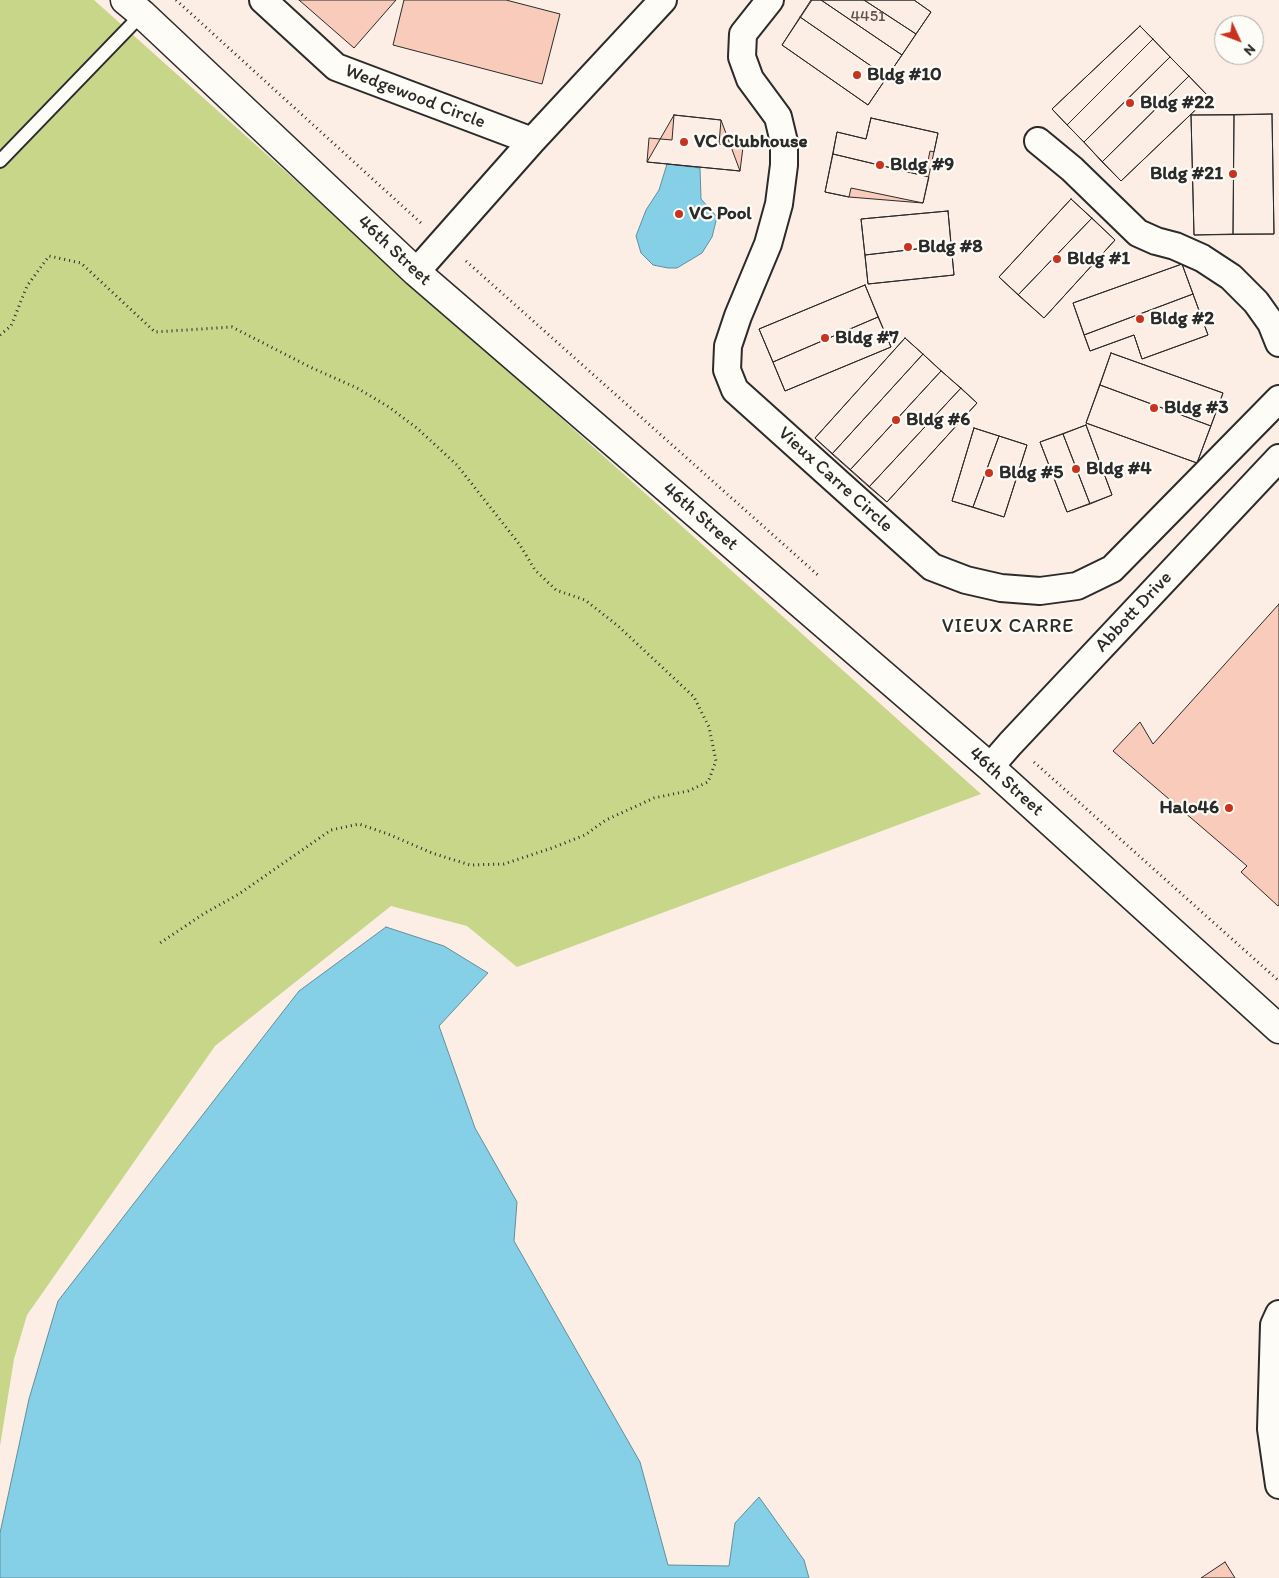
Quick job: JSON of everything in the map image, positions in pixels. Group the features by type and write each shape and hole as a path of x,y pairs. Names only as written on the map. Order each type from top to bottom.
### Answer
{"street":[{"name":"Wedgewood Circle","path":"263,0 336,68 532,141"},
{"path":"416,272 532,141 663,0"},
{"name":"Vieux Carre Circle","path":"770,0 743,34 742,57 750,79 778,118 784,142 784,165 778,204 768,244 728,346 727,370 735,390 932,567 966,580 1001,588 1040,591 1077,586 1112,569 1279,399"},
{"name":"46th Street","path":"134,7 416,272 990,767 1279,1029"},
{"path":"1038,141 1072,169 1138,233 1202,258 1231,277 1256,302 1271,324 1279,343"},
{"name":"Abbott Drive","path":"990,767 1279,458"},
{"path":"1279,1314 1274,1325 1271,1429 1279,1485"}],"lane":[{"path":"0,161 134,7"}],"path":[{"path":"175,0 442,242 464,258 826,582"},
{"path":"0,335 11,326 27,286 49,256 81,263 155,332 232,327 310,367 357,388 389,407 418,429 457,465 520,545 535,570 556,590 585,600 617,625 694,697 709,728 716,761 708,782 688,791 654,798 606,820 585,834 552,848 504,864 470,865 432,853 359,824 331,830 239,894 205,912 160,943"},
{"path":"1010,744 1041,767 1279,981"}],"green space":[{"path":"0,0 94,0 981,794 517,967 467,926 391,906 215,1046 27,1315 14,1359 0,1446"}],"water":[{"name":"VC Pool","path":"667,164 700,168 701,199 717,217 712,237 702,253 677,268 653,265 641,253 636,236 646,210 659,190"},
{"path":"386,927 444,946 488,973 439,1026 475,1128 517,1202 514,1241 640,1462 668,1565 729,1566 735,1523 759,1497 804,1560 809,1578 0,1578 0,1533 29,1399 58,1301 299,991"}],"building":[{"path":"299,0 396,0 354,48"},
{"path":"404,0 506,0 560,14 542,84 393,45"},
{"path":"811,0 821,0 902,55 887,77 800,17"},
{"name":"Bldg #10","path":"812,0 914,0 931,12 868,105 782,45"},
{"path":"821,0 864,0 916,34 902,55"},
{"path":"864,0 914,0 931,12 916,34"},
{"path":"800,17 887,77 868,105 782,45"},
{"path":"1140,26 1153,39 1067,125 1052,109"},
{"name":"Bldg #22","path":"1140,26 1209,97 1121,181 1052,109"},
{"path":"1153,39 1170,57 1084,142 1067,125"},
{"path":"1170,57 1189,76 1102,162 1084,142"},
{"path":"1189,76 1209,97 1121,181 1102,162"},
{"path":"1272,114 1274,234 1233,234 1234,115"},
{"name":"Bldg #21","path":"1272,114 1274,234 1194,235 1191,115"},
{"name":"VC Clubhouse","path":"674,115 721,120 719,144 743,147 740,171 647,162 649,138 672,140"},
{"name":"VC Clubhouse","path":"674,115 721,120 740,171 647,162"},
{"path":"1191,115 1234,115 1233,234 1194,235"},
{"path":"871,118 938,133 934,152 930,151 925,176 833,154 837,132 866,139"},
{"name":"Bldg #9","path":"871,118 938,133 923,203 849,197 825,192 837,132 866,139"},
{"path":"833,154 929,177 923,203 851,188 849,197 825,192"},
{"path":"1071,199 1092,218 1018,295 999,277"},
{"name":"Bldg #1","path":"1071,199 1115,240 1044,318 999,277"},
{"path":"948,211 951,245 865,255 861,219"},
{"name":"Bldg #8","path":"948,211 954,275 868,284 861,219"},
{"path":"1092,218 1115,240 1044,318 1018,295"},
{"path":"951,245 954,275 868,284 865,255"},
{"path":"1182,264 1193,294 1084,335 1073,303"},
{"name":"Bldg #2","path":"1182,264 1208,335 1142,359 1134,335 1090,351 1073,303"},
{"path":"865,285 878,317 773,362 759,329"},
{"name":"Bldg #7","path":"865,285 891,347 785,391 759,329"},
{"path":"1193,294 1208,335 1142,359 1134,335 1090,351 1084,335"},
{"path":"878,317 891,347 785,391 773,362"},
{"path":"905,338 923,354 832,454 815,438"},
{"name":"Bldg #6","path":"905,338 977,403 887,502 815,438"},
{"path":"1111,353 1223,393 1211,426 1100,385"},
{"name":"Bldg #3","path":"1111,353 1223,393 1197,463 1086,423"},
{"path":"923,354 941,371 850,470 832,454"},
{"path":"941,371 961,388 869,487 850,470"},
{"path":"1100,385 1211,426 1197,463 1086,423"},
{"path":"961,388 977,403 887,502 869,487"},
{"path":"1086,425 1112,495 1090,504 1063,434"},
{"name":"Bldg #4","path":"1086,425 1112,495 1067,512 1040,442"},
{"path":"974,428 999,436 973,507 952,501"},
{"name":"Bldg #5","path":"974,428 1027,445 1004,517 952,501"},
{"path":"1063,434 1090,504 1067,512 1040,442"},
{"path":"999,436 1027,445 1004,517 973,507"},
{"name":"Halo46","path":"1279,604 1278,906 1241,872 1247,866 1113,751 1140,722 1153,744"},
{"path":"1225,1562 1235,1578 1201,1578"}],"place":[{"name":"Bldg #10","path":"857,75"},
{"name":"Bldg #22","path":"1130,103"},
{"name":"VC Clubhouse","path":"684,142"},
{"name":"Bldg #9","path":"880,165"},
{"name":"Bldg #21","path":"1233,174"},
{"name":"VC Pool","path":"679,214"},
{"name":"Bldg #8","path":"908,247"},
{"name":"Bldg #1","path":"1057,259"},
{"name":"Bldg #2","path":"1140,319"},
{"name":"Bldg #7","path":"825,338"},
{"name":"Bldg #3","path":"1154,408"},
{"name":"Bldg #6","path":"896,420"},
{"name":"Bldg #4","path":"1076,469"},
{"name":"Bldg #5","path":"989,473"},
{"name":"Halo46","path":"1229,808"}],"district":[{"name":"VIEUX CARRE","path":"1008,627"}]}
